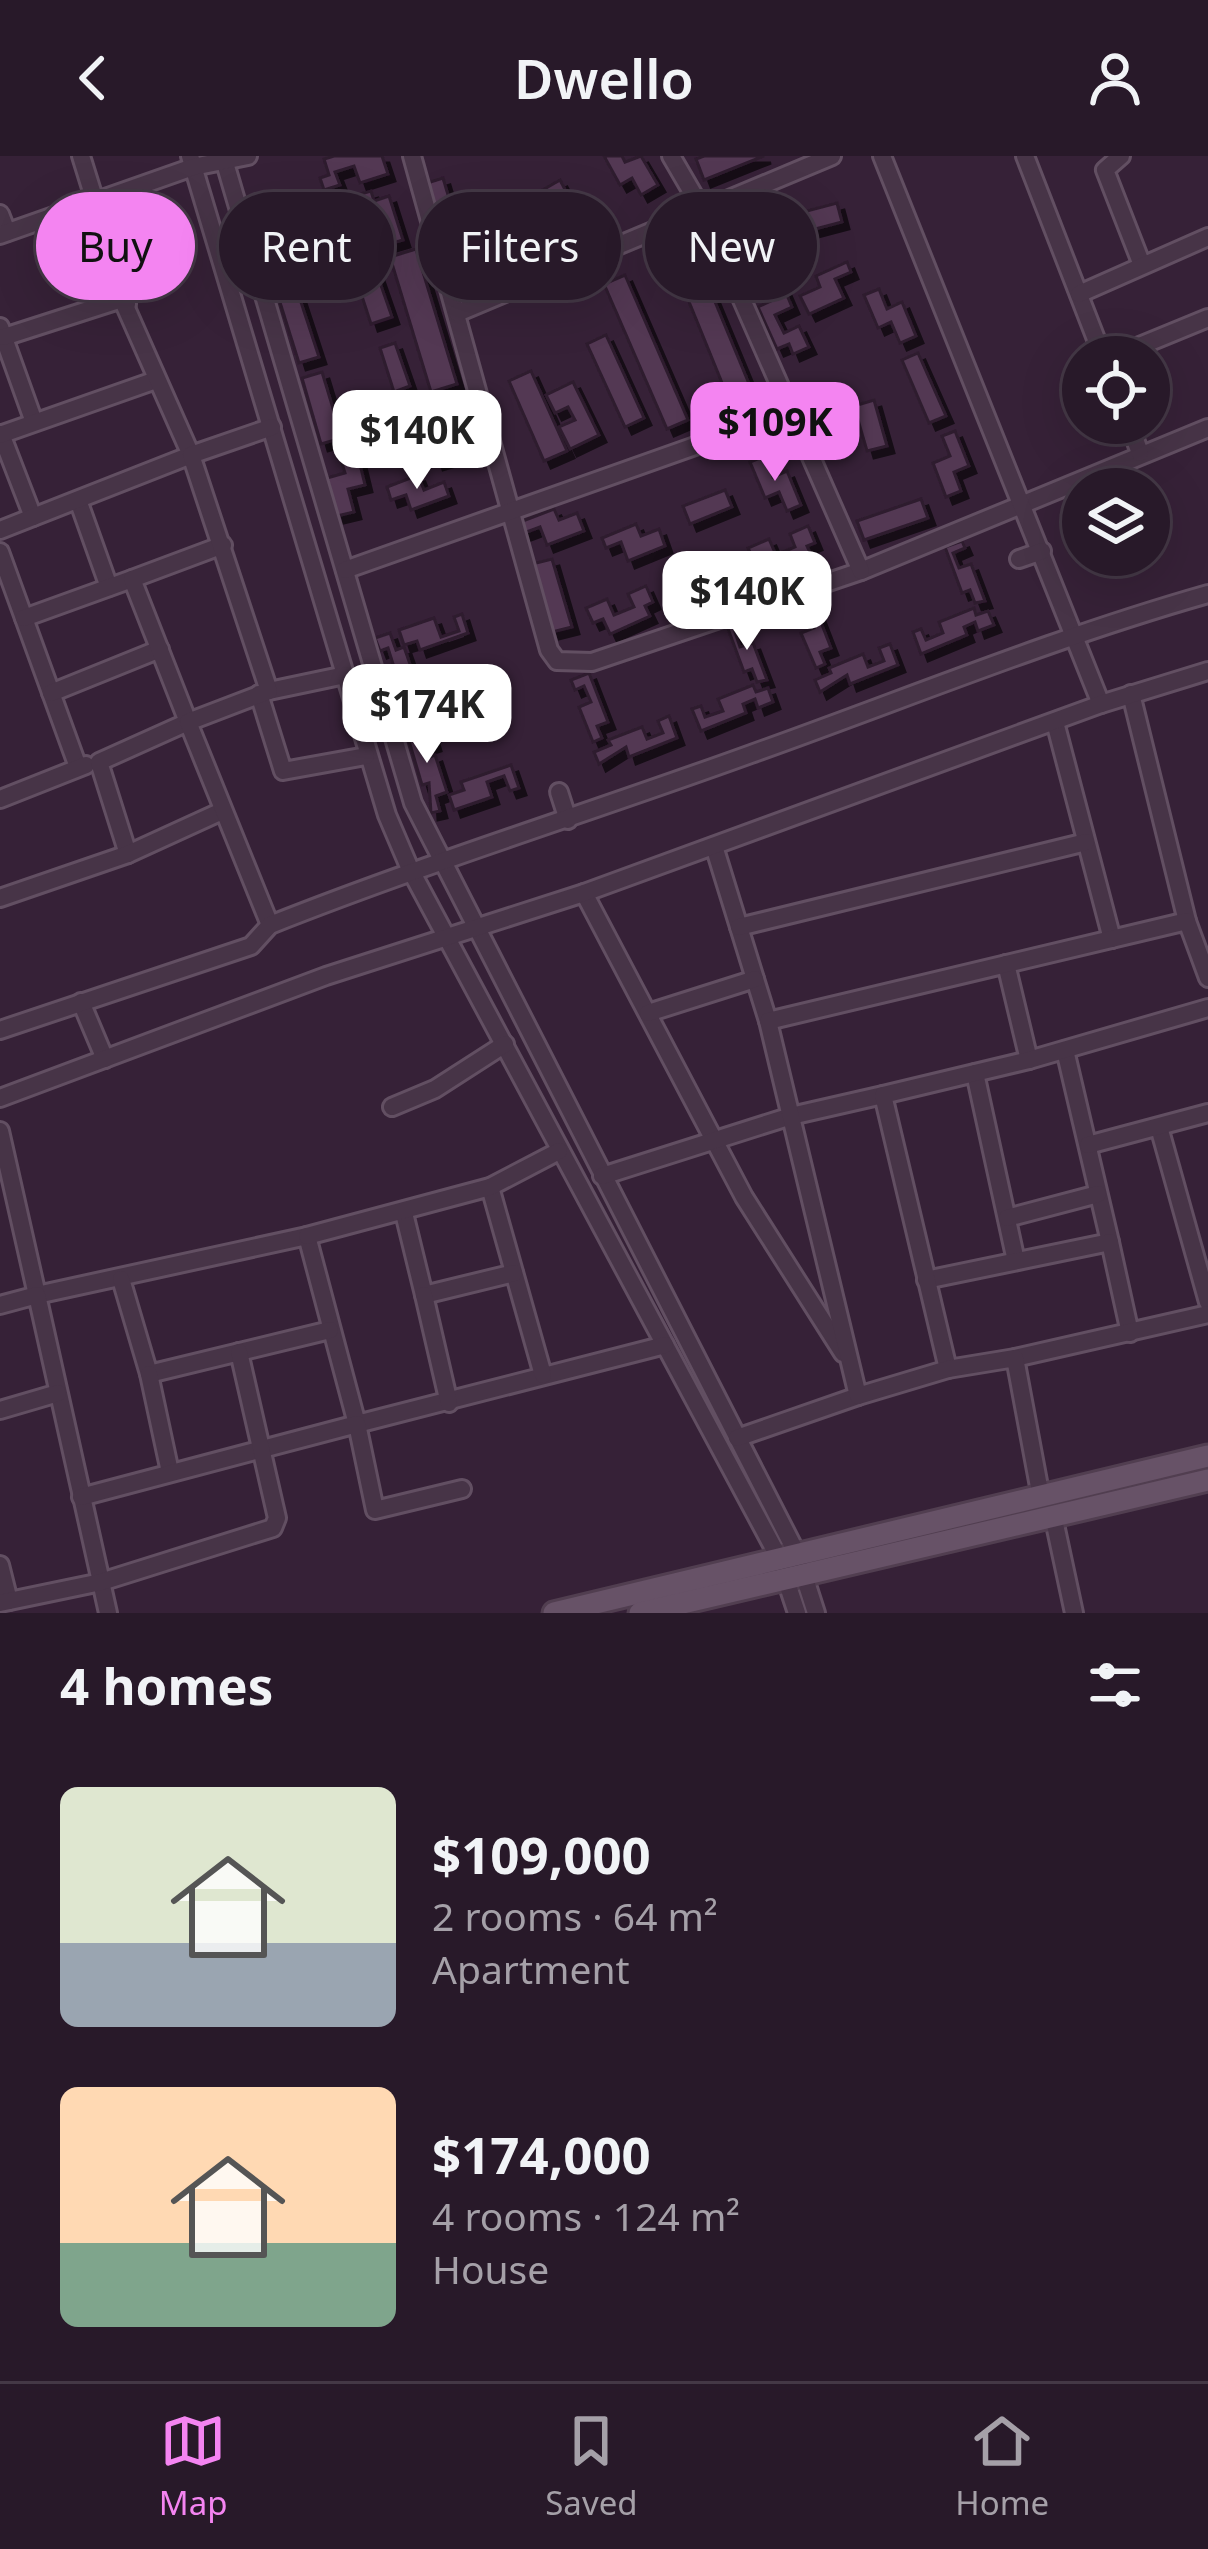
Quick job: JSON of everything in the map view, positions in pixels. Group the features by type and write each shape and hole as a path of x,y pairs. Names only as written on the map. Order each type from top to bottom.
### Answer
{"main road":[{"path":"640,1613 1040,1492 1208,1456"},
{"path":"554,1613 1208,1480"}],"street":[{"path":"81,156 93,192"},
{"path":"117,192 191,161 248,156"},
{"path":"412,156 549,650 557,662 572,665 861,571 1140,452 1208,428"},
{"path":"671,156 692,192"},
{"path":"748,192 832,156"},
{"path":"882,156 1101,704"},
{"path":"1025,156 1095,336"},
{"path":"1121,156 1105,170 1142,265"},
{"path":"224,159 404,775 474,931 737,1438 791,1564 797,1613"},
{"path":"191,161 366,756 410,869 664,1345 816,1613"},
{"path":"0,214 3,234 36,222"},
{"path":"1079,294 1208,237"},
{"path":"34,422 2,332 115,298 127,305"},
{"path":"126,300 223,545 284,771 366,756"},
{"path":"457,313 488,300"},
{"path":"741,300 861,571"},
{"path":"1164,336 1208,318"},
{"path":"33,517 1,435 156,380"},
{"path":"345,571 659,467 810,400 822,409"},
{"path":"0,530 272,427"},
{"path":"1137,444 1140,452"},
{"path":"78,500 109,587"},
{"path":"24,618 223,545"},
{"path":"1018,559 1042,551"},
{"path":"0,552 78,767"},
{"path":"132,579 270,925"},
{"path":"0,1030 251,946 270,925 410,869 568,820 1075,634 1208,594"},
{"path":"51,693 160,649"},
{"path":"0,1098 326,976 449,940 1101,704 1208,671"},
{"path":"0,798 264,693 345,675"},
{"path":"1131,694 1187,921 1208,978"},
{"path":"1055,722 1112,939"},
{"path":"99,762 128,854"},
{"path":"560,792 568,820"},
{"path":"0,898 128,854 222,812"},
{"path":"740,928 1086,842"},
{"path":"714,846 768,1022 858,1396"},
{"path":"584,893 715,1142 850,1364"},
{"path":"768,1022 1187,921"},
{"path":"1006,964 1029,1060"},
{"path":"648,1013 755,980"},
{"path":"81,1002 105,1059"},
{"path":"602,1176 791,1116 1029,1060 1208,1008"},
{"path":"392,1107 435,1089 505,1044"},
{"path":"1065,1050 1130,1333"},
{"path":"975,1073 1016,1261"},
{"path":"883,1095 948,1369"},
{"path":"1088,1145 1208,1113"},
{"path":"1159,1127 1208,1302"},
{"path":"0,1131 108,1613"},
{"path":"0,1305 404,1213 490,1187 559,1151"},
{"path":"490,1187 543,1375"},
{"path":"1007,1218 1098,1194"},
{"path":"404,1213 448,1403"},
{"path":"307,1236 375,1510 462,1489"},
{"path":"926,1280 1110,1242"},
{"path":"424,1295 514,1273"},
{"path":"121,1280 149,1374 170,1472"},
{"path":"737,1438 948,1369 1208,1314"},
{"path":"149,1374 330,1330"},
{"path":"81,1497 664,1345"},
{"path":"0,1565 4,1602 101,1582 273,1528 278,1518 239,1352"},
{"path":"1015,1358 1040,1492"},
{"path":"0,1410 58,1393"},
{"path":"1053,1515 1074,1613"}],"building":[{"path":"382,156 388,174 360,183 354,166 335,172 340,185 324,190 320,178 329,175 324,159"},
{"path":"604,156 622,156 625,162 641,156 658,185 641,195 632,178 620,185"},
{"path":"764,156 704,180 696,159"},
{"path":"443,178 447,192 427,192 424,184"},
{"path":"560,180 566,192 539,192"},
{"path":"837,203 842,222 817,229 817,208"},
{"path":"394,212 403,240 394,243"},
{"path":"416,249 418,300 431,300 457,384 431,392 394,270 394,256"},
{"path":"847,262 851,272 835,279 844,298 809,314 802,300 817,300 817,276"},
{"path":"625,275 688,420 667,429 611,300 621,300 621,277"},
{"path":"879,289 887,309 902,302 916,336 900,343 891,322 878,328 864,295"},
{"path":"279,300 300,300 319,357 299,363"},
{"path":"363,300 386,300 392,317 371,324"},
{"path":"688,300 714,300 752,391 729,400"},
{"path":"789,300 792,307 775,315 784,333 799,326 809,347 793,354 789,344 777,349 758,307"},
{"path":"606,335 644,418 625,427 587,344"},
{"path":"395,343 410,386 394,392 380,348"},
{"path":"918,353 946,416 929,423 902,360"},
{"path":"531,371 567,451 544,461 509,381"},
{"path":"322,372 342,438 321,444 302,378"},
{"path":"573,382 599,435 570,449 559,427 575,420 568,407 555,413 546,395"},
{"path":"431,395 435,405 449,400 464,444 446,450 449,459 436,463 427,438 443,433 437,416 424,420 418,400"},
{"path":"874,400 887,446 867,451 854,406"},
{"path":"955,431 969,466 954,472 961,491 946,497 933,463 950,456 942,436"},
{"path":"357,452 365,485 348,489 354,512 337,516 327,478 345,473 340,457"},
{"path":"765,456 773,477 787,471 801,505 787,511 779,492 765,498 750,462"},
{"path":"418,475 424,490 444,482 449,496 411,510 406,495 391,500 387,487"},
{"path":"725,490 732,507 690,524 683,506"},
{"path":"921,499 928,518 864,540 857,521"},
{"path":"554,509 559,520 577,513 584,531 547,545 540,527 524,533 520,522"},
{"path":"636,524 641,536 659,529 665,546 628,561 621,542 606,548 602,538"},
{"path":"808,526 815,543 807,546 812,557 772,574 765,559 755,563 748,548 769,539 776,555 795,547 790,534"},
{"path":"962,541 965,548 953,553 959,568 971,564 985,601 975,603 970,590 962,593 945,547"},
{"path":"726,556 733,572 725,575 730,586 689,604 683,589 672,593 666,578 687,569 694,585 713,577 708,564"},
{"path":"552,559 572,627 552,632 532,564"},
{"path":"646,586 653,602 645,606 650,616 610,634 603,619 593,623 586,608 607,599 614,615 634,607 628,594"},
{"path":"812,599 831,648 820,652 825,664 816,668 801,633 814,628 807,612 798,616 794,606"},
{"path":"974,608 976,615 988,611 994,625 978,631 975,622 964,627 967,635 921,654 913,632 921,629 926,640 943,633 939,622"},
{"path":"462,614 468,633 420,650 417,641 404,645 399,630 434,618 441,637 459,631 454,617"},
{"path":"744,620 747,627 735,632 740,647 753,643 767,680 757,682 752,669 744,672 727,626"},
{"path":"390,633 396,650 404,647 418,687 404,692 408,703 419,699 423,709 404,716 386,668 393,664 388,648 380,651 375,638"},
{"path":"890,644 898,665 850,684 847,675 820,692 815,680 831,673 829,668 863,654 868,667 884,661 879,648"},
{"path":"589,673 608,722 597,726 602,738 593,742 579,707 591,702 584,686 575,690 571,680"},
{"path":"753,685 756,692 768,688 773,702 758,708 755,699 743,704 746,713 701,731 692,709 701,706 705,717 723,711 718,699"},
{"path":"669,716 677,738 629,757 626,747 599,764 594,752 611,745 608,740 642,727 647,739 663,733 658,721"},
{"path":"429,727 434,744 424,747 427,758 435,755 447,792 436,796 440,811 431,813 429,783 422,785 407,734"},
{"path":"511,765 519,788 510,791 504,776 487,782 492,797 454,810 449,795 464,790 461,782"}]}
